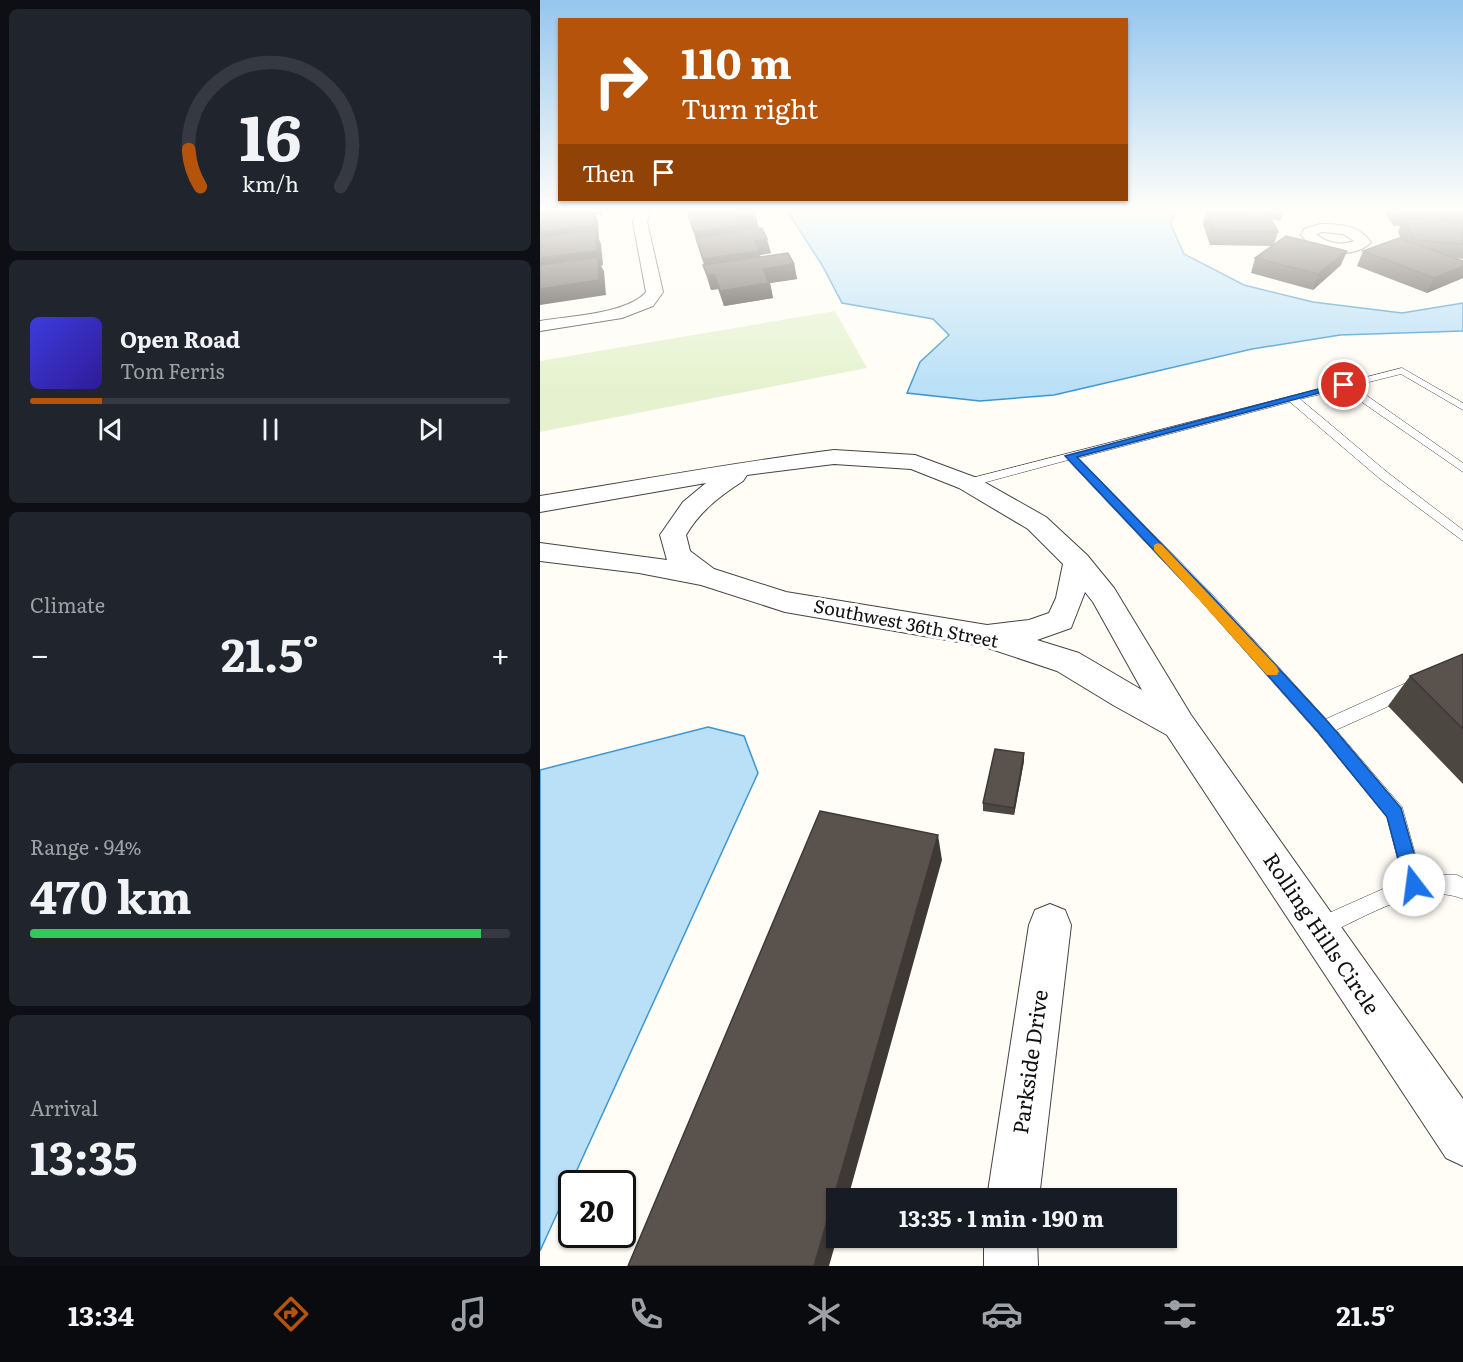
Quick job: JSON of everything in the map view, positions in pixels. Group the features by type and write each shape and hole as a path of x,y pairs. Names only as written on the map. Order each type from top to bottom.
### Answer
{"street":[{"path":"540,326 616,314 647,302 655,292 650,270"},
{"path":"540,504 644,488 747,468 834,457 915,462 968,483 1037,523 1077,562 1104,595 1179,725"},
{"path":"704,576 678,555 673,536 682,518 704,495 747,468"},
{"name":"Southwest 36th Street","path":"540,552 639,564 704,576 785,602 983,635 1068,662 1124,696 1179,725"},
{"path":"983,635 1031,631 1061,620 1070,598 1077,562"},
{"name":"Rolling Hills Circle","path":"1179,725 1463,1141"},
{"name":"Parkside Drive","path":"1013,1188 1050,925"},
{"path":"1011,1248 1011,1266"}],"lane":[{"path":"968,483 1402,371 1463,408"},
{"path":"1344,385 1463,468"},
{"path":"1292,398 1463,537"},
{"path":"1070,456 1205,596 1324,728 1395,813 1414,885"},
{"path":"1324,728 1434,677"},
{"path":"1317,928 1414,885 1457,885 1463,890"}],"green space":[{"path":"835,311 867,368 540,432 540,361"}],"water":[{"path":"825,270 1215,270 1244,285 1313,302 1402,313 1463,303 1463,331 1340,335 1252,349 1054,395 980,401 907,393 920,362 949,335 933,319 842,303"},
{"path":"708,727 744,736 758,773 577,1170 558,1170 558,1212 540,1251 540,770"}],"building":[{"path":"540,270 599,270 599,280 540,289"},
{"path":"705,270 763,270 769,283 720,291 714,274 707,275"},
{"path":"1303,270 1323,270 1318,274"},
{"path":"1413,270 1453,270 1434,278"},
{"path":"1463,654 1463,729 1410,676"},
{"path":"995,749 1024,753 1014,808 983,803"},
{"path":"820,811 938,835 836,1188 826,1188 826,1224 814,1266 628,1266"}],"slow traffic":[{"path":"1158,548 1205,596 1272,671"}],"route":[{"path":"1344,385 1070,456 1205,596 1324,728 1395,813 1414,885"}]}
